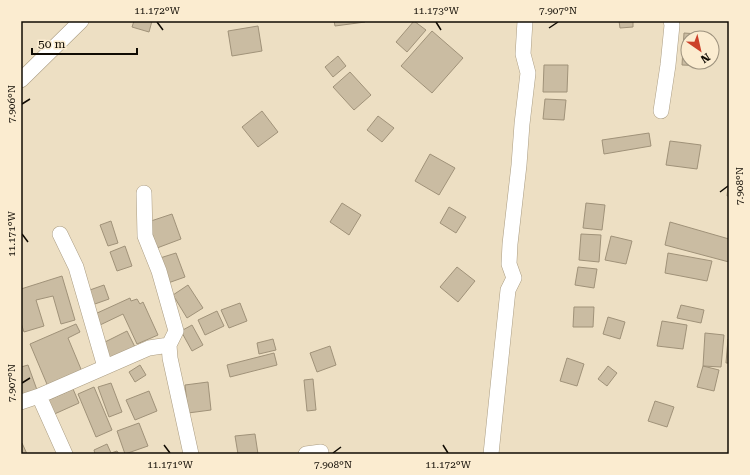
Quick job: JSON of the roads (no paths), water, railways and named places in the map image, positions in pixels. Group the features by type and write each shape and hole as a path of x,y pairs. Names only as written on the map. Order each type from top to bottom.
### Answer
{"street":[{"path":"21,80 81,21"},
{"path":"491,454 508,290 514,278 509,264 528,74 522,54 525,21"},
{"path":"661,111 668,65 672,25 671,21"},
{"path":"144,194 145,236 159,271 176,331 169,345 170,358 190,454"},
{"path":"60,234 76,267 105,367"},
{"path":"21,402 40,396 149,348 169,345"},
{"path":"40,396 65,454"}]}
